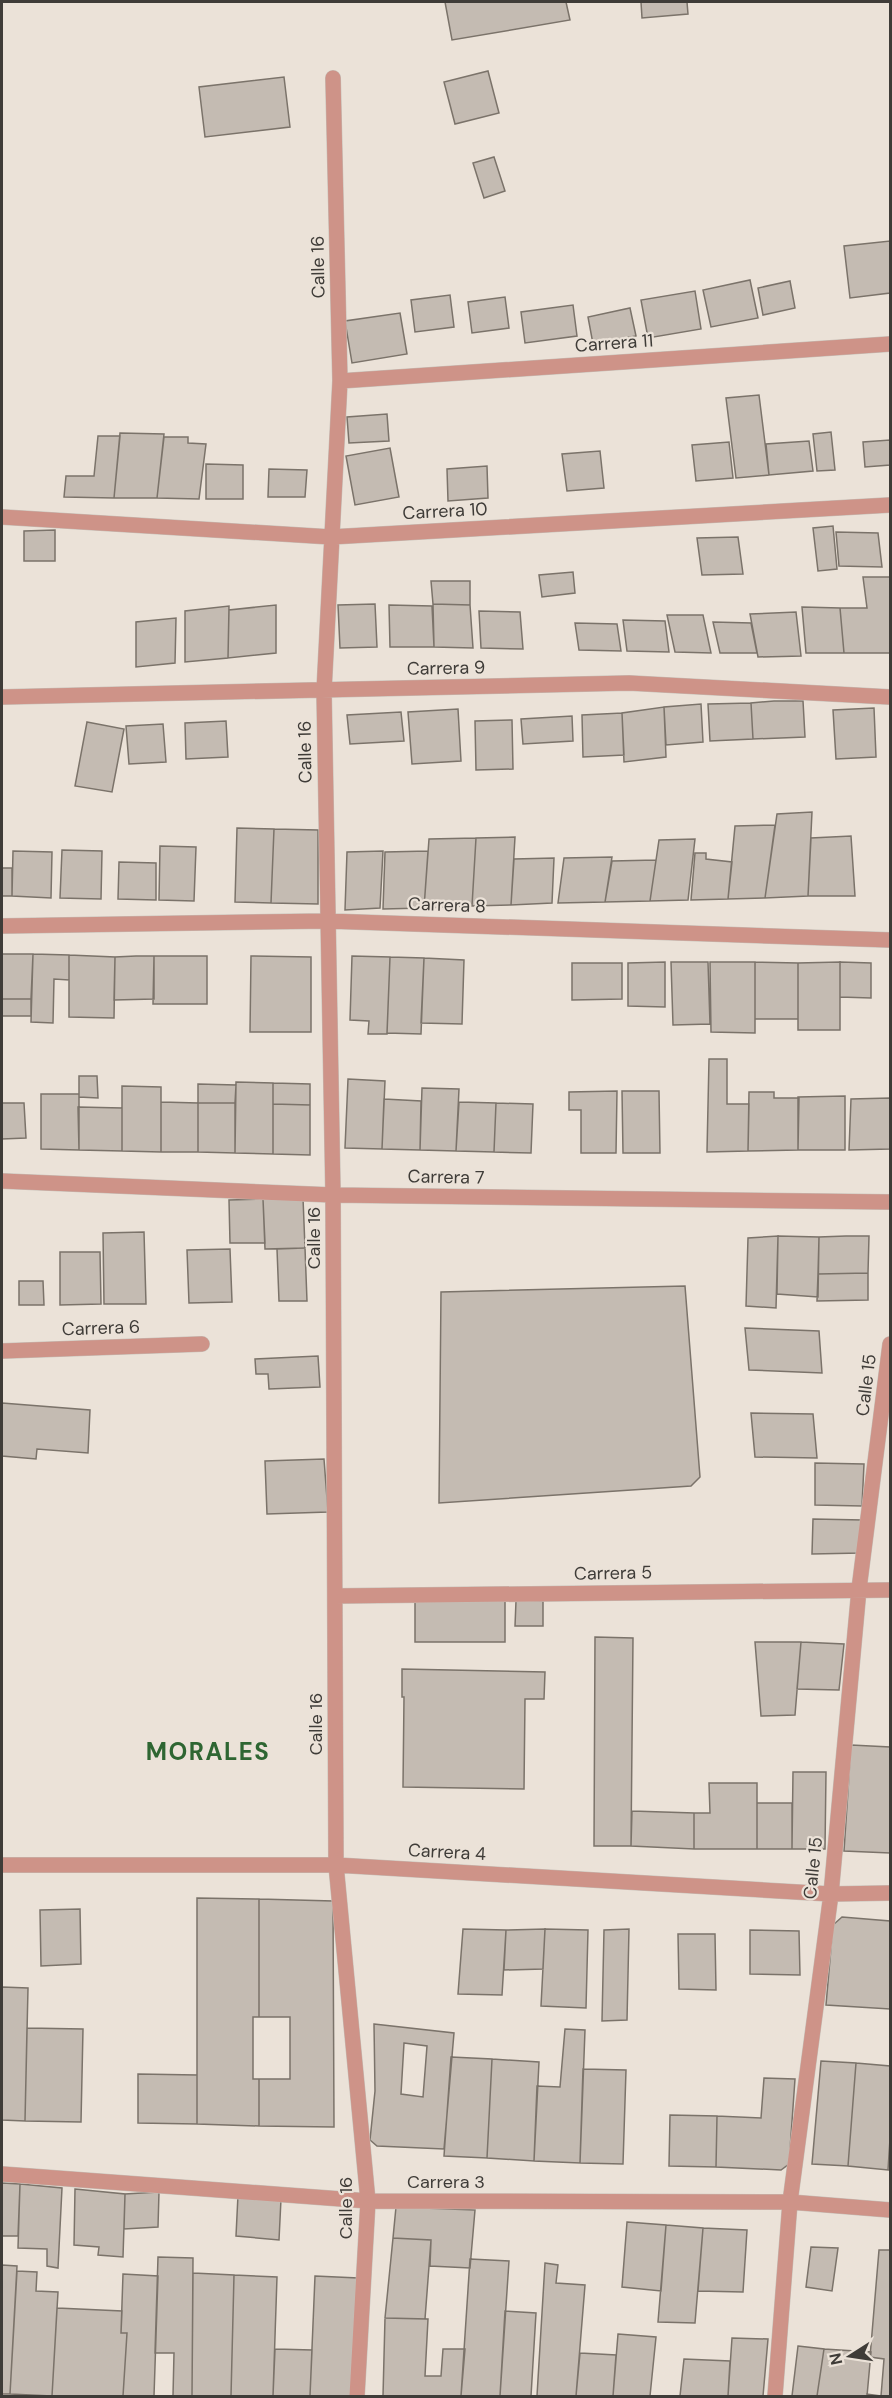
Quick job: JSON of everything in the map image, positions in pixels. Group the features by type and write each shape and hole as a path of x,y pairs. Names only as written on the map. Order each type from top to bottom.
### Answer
{"street":[{"name":"Calle 16","path":"333,78 340,381 324,691 333,1195 336,1865 368,2201 357,2397"},
{"name":"Carrera 11","path":"340,381 891,344"},
{"name":"Carrera 10","path":"2,518 331,537 891,505"},
{"name":"Carrera 9","path":"2,698 629,683 891,697"},
{"name":"Carrera 8","path":"2,926 327,921 891,940"},
{"name":"Carrera 7","path":"2,1181 333,1195 891,1202"},
{"name":"Carrera 6","path":"2,1351 202,1344"},
{"name":"Calle 15","path":"775,2397 790,2202 831,1894 859,1590 891,1344"},
{"name":"Carrera 5","path":"335,1596 891,1590"},
{"name":"Carrera 4","path":"2,1864 336,1865 831,1894 891,1893"},
{"name":"Carrera 3","path":"2,2174 368,2201 790,2202 891,2210"}],"building":[{"path":"445,2 566,2 570,20 452,40"},
{"path":"641,2 687,2 688,14 642,18"},
{"path":"488,71 499,113 455,124 444,82"},
{"path":"284,77 290,127 205,137 199,87"},
{"path":"494,157 505,191 484,198 473,163"},
{"path":"890,241 890,293 850,298 844,246"},
{"path":"750,280 758,318 711,327 703,290"},
{"path":"790,281 795,308 763,315 758,288"},
{"path":"695,291 701,329 648,338 641,300"},
{"path":"450,295 454,327 415,332 411,300"},
{"path":"505,297 509,328 472,333 468,302"},
{"path":"573,305 577,336 525,343 521,312"},
{"path":"630,308 636,336 593,344 588,317"},
{"path":"400,313 407,354 352,363 345,321"},
{"path":"759,395 769,475 736,478 726,398"},
{"path":"387,414 389,441 349,443 347,417"},
{"path":"831,432 835,470 817,471 813,434"},
{"path":"120,433 164,434 157,498 114,498"},
{"path":"98,436 120,436 114,498 64,497 66,476 94,476"},
{"path":"164,437 188,437 188,443 206,444 199,499 157,498"},
{"path":"890,440 890,465 865,467 863,442"},
{"path":"809,441 813,471 769,475 766,444"},
{"path":"729,442 733,478 696,481 692,445"},
{"path":"390,448 399,497 355,505 346,456"},
{"path":"600,451 604,488 567,491 562,454"},
{"path":"206,464 243,465 243,499 206,499"},
{"path":"487,466 488,498 448,501 447,469"},
{"path":"269,469 307,470 305,497 268,497"},
{"path":"833,526 837,569 818,571 813,528"},
{"path":"55,530 55,561 24,561 24,531"},
{"path":"836,532 878,533 882,567 839,566"},
{"path":"738,537 743,574 702,575 697,538"},
{"path":"573,572 575,593 542,597 539,575"},
{"path":"863,577 890,577 890,653 844,653 840,608 867,608"},
{"path":"431,581 470,581 470,605 433,604"},
{"path":"375,604 377,647 340,648 338,605"},
{"path":"433,604 470,605 473,648 434,647"},
{"path":"276,605 276,653 228,658 229,610"},
{"path":"389,605 432,606 434,647 390,647"},
{"path":"229,606 228,658 185,662 185,611"},
{"path":"802,607 840,608 844,653 806,653"},
{"path":"479,611 520,612 523,649 481,648"},
{"path":"796,612 801,656 758,657 750,614"},
{"path":"667,615 703,615 711,653 675,652"},
{"path":"176,618 175,663 136,667 136,622"},
{"path":"623,620 665,621 669,652 627,651"},
{"path":"713,622 751,623 757,653 720,653"},
{"path":"575,623 617,624 621,651 579,650"},
{"path":"803,701 805,737 753,739 751,703"},
{"path":"751,703 753,739 710,741 708,704"},
{"path":"701,704 703,742 666,745 664,707"},
{"path":"664,707 666,757 624,762 622,713"},
{"path":"874,708 876,757 836,759 833,710"},
{"path":"458,709 461,761 412,764 408,712"},
{"path":"401,712 404,741 350,744 347,715"},
{"path":"622,713 624,755 583,757 582,715"},
{"path":"572,716 573,741 523,744 521,719"},
{"path":"512,720 513,769 476,770 475,721"},
{"path":"226,721 228,757 186,759 185,723"},
{"path":"87,722 124,729 112,792 75,786"},
{"path":"163,724 166,762 129,764 126,726"},
{"path":"812,812 808,896 765,898 777,814"},
{"path":"775,825 765,898 728,899 735,826"},
{"path":"237,828 274,829 271,903 235,902"},
{"path":"274,829 318,830 318,904 271,903"},
{"path":"851,836 855,896 808,896 811,838"},
{"path":"515,837 511,905 472,906 476,838"},
{"path":"476,838 472,906 424,908 429,839"},
{"path":"695,839 688,900 650,901 659,840"},
{"path":"160,846 196,847 194,901 159,900"},
{"path":"62,850 102,851 101,899 60,898"},
{"path":"13,851 52,852 51,898 12,896"},
{"path":"383,851 380,908 345,910 347,852"},
{"path":"428,851 424,908 383,909 385,852"},
{"path":"695,853 706,853 706,859 732,862 728,899 691,900"},
{"path":"612,857 605,902 558,903 564,858"},
{"path":"554,858 552,903 511,905 514,859"},
{"path":"656,860 650,901 605,902 612,861"},
{"path":"119,862 156,863 156,900 118,899"},
{"path":"2,868 12,868 12,896 2,896"},
{"path":"2,954 33,954 31,999 2,999"},
{"path":"33,954 69,955 69,980 54,979 53,1023 31,1022"},
{"path":"69,955 115,957 114,1018 69,1017"},
{"path":"154,956 154,999 114,1000 115,957"},
{"path":"154,956 207,956 207,1004 153,1004"},
{"path":"251,956 311,957 311,1032 250,1032"},
{"path":"352,956 390,957 387,1034 368,1034 369,1021 350,1020"},
{"path":"390,957 424,958 421,1034 387,1033"},
{"path":"424,958 464,960 462,1024 421,1023"},
{"path":"665,962 665,1007 628,1006 628,963"},
{"path":"671,962 708,962 710,1024 673,1025"},
{"path":"710,962 755,962 755,1033 711,1032"},
{"path":"755,962 798,963 798,1019 755,1019"},
{"path":"840,962 871,963 871,998 840,997"},
{"path":"840,962 840,1030 798,1030 798,963"},
{"path":"572,963 622,963 622,999 572,1000"},
{"path":"2,999 31,999 31,1016 2,1016"},
{"path":"709,1059 727,1059 727,1104 749,1104 748,1151 707,1152"},
{"path":"79,1076 97,1076 98,1098 79,1097"},
{"path":"348,1079 385,1081 382,1149 345,1148"},
{"path":"236,1082 273,1083 273,1154 235,1153"},
{"path":"273,1083 310,1084 310,1105 273,1104"},
{"path":"198,1084 236,1085 235,1103 198,1103"},
{"path":"122,1086 161,1087 161,1152 122,1151"},
{"path":"422,1088 459,1089 456,1151 420,1150"},
{"path":"617,1091 616,1153 581,1153 581,1110 569,1110 569,1092"},
{"path":"622,1091 659,1091 660,1153 623,1153"},
{"path":"749,1092 774,1092 774,1098 799,1098 798,1150 748,1151"},
{"path":"41,1094 79,1094 79,1150 41,1149"},
{"path":"845,1096 845,1150 798,1150 798,1097"},
{"path":"890,1098 890,1149 849,1150 851,1099"},
{"path":"384,1099 421,1101 420,1150 382,1149"},
{"path":"161,1102 198,1103 198,1152 161,1152"},
{"path":"459,1102 496,1103 494,1152 456,1151"},
{"path":"2,1103 24,1103 26,1138 2,1139"},
{"path":"198,1103 235,1103 235,1153 198,1152"},
{"path":"496,1103 533,1104 531,1153 494,1152"},
{"path":"273,1104 310,1105 310,1155 273,1154"},
{"path":"78,1107 122,1108 122,1151 79,1150"},
{"path":"303,1198 305,1248 265,1249 263,1199"},
{"path":"263,1199 265,1243 230,1243 229,1200"},
{"path":"144,1232 146,1304 104,1304 103,1233"},
{"path":"778,1236 819,1237 818,1297 777,1294"},
{"path":"778,1236 776,1308 746,1306 748,1238"},
{"path":"869,1236 868,1273 818,1274 819,1237"},
{"path":"305,1248 307,1301 279,1301 277,1249"},
{"path":"230,1249 232,1302 189,1303 187,1250"},
{"path":"60,1252 100,1252 101,1304 60,1305"},
{"path":"868,1273 868,1300 817,1301 818,1274"},
{"path":"19,1281 43,1281 44,1305 19,1305"},
{"path":"685,1286 700,1477 691,1486 439,1503 441,1292"},
{"path":"745,1328 819,1331 822,1373 749,1370"},
{"path":"318,1356 320,1387 269,1389 268,1374 256,1374 255,1359"},
{"path":"2,1403 90,1410 88,1453 37,1449 36,1459 2,1456"},
{"path":"751,1413 813,1414 817,1458 755,1457"},
{"path":"324,1459 328,1512 267,1514 265,1461"},
{"path":"815,1463 864,1464 862,1506 815,1505"},
{"path":"813,1519 863,1520 861,1553 812,1554"},
{"path":"415,1597 505,1598 505,1642 415,1642"},
{"path":"516,1601 543,1601 543,1626 515,1626"},
{"path":"595,1637 633,1638 631,1846 594,1846"},
{"path":"755,1642 801,1642 795,1715 761,1716"},
{"path":"801,1642 844,1644 839,1690 797,1689"},
{"path":"402,1669 545,1672 544,1699 525,1699 524,1789 403,1787"},
{"path":"851,1745 890,1747 890,1853 844,1851"},
{"path":"793,1772 826,1772 825,1849 792,1849"},
{"path":"709,1783 757,1783 757,1849 694,1849 694,1813 710,1813"},
{"path":"757,1803 792,1803 792,1849 757,1849"},
{"path":"632,1811 694,1813 694,1849 631,1846"},
{"path":"197,1898 259,1899 259,2017 253,2017 253,2079 259,2079 259,2126 197,2124"},
{"path":"259,1899 333,1901 334,2127 259,2126 259,2079 290,2079 290,2017 259,2017"},
{"path":"80,1909 81,1964 41,1966 40,1910"},
{"path":"842,1917 890,1921 890,2009 826,2005 833,1925"},
{"path":"463,1929 506,1930 502,1995 458,1994"},
{"path":"545,1929 588,1930 586,2008 541,2006"},
{"path":"545,1929 543,1969 504,1970 506,1930"},
{"path":"629,1929 627,2020 602,2021 604,1930"},
{"path":"750,1930 799,1931 800,1975 750,1974"},
{"path":"678,1934 715,1934 716,1990 679,1989"},
{"path":"2,1987 28,1988 25,2121 2,2120"},
{"path":"374,2024 454,2033 444,2149 377,2146 370,2140 375,2091","holes":["404,2043 427,2046 423,2097 401,2094"]},
{"path":"27,2028 83,2029 81,2122 25,2121"},
{"path":"565,2029 585,2030 580,2163 534,2161 537,2086 560,2087"},
{"path":"451,2057 492,2059 487,2158 444,2156"},
{"path":"492,2059 539,2062 534,2161 487,2158"},
{"path":"821,2061 856,2063 848,2166 812,2164"},
{"path":"856,2063 890,2066 888,2170 848,2166"},
{"path":"583,2069 626,2070 623,2164 580,2163"},
{"path":"138,2074 197,2075 197,2124 138,2123"},
{"path":"764,2078 795,2079 789,2164 781,2170 716,2167 717,2116 761,2118"},
{"path":"670,2115 717,2116 716,2167 669,2166"},
{"path":"890,2139 890,2170 888,2170"},
{"path":"2,2183 20,2184 18,2236 2,2236"},
{"path":"20,2184 62,2188 58,2268 47,2266 47,2249 18,2248"},
{"path":"75,2189 125,2194 123,2257 98,2255 99,2247 74,2245"},
{"path":"159,2192 158,2227 124,2229 125,2194"},
{"path":"238,2195 281,2199 279,2240 236,2236"},
{"path":"396,2207 475,2210 470,2268 430,2266 431,2240 393,2238"},
{"path":"627,2222 666,2225 661,2291 622,2287"},
{"path":"666,2225 703,2228 695,2323 658,2322"},
{"path":"703,2228 747,2230 743,2292 698,2291"},
{"path":"393,2238 431,2240 425,2319 385,2318"},
{"path":"811,2247 838,2248 832,2291 806,2287"},
{"path":"879,2250 890,2250 890,2396 881,2396 884,2359 870,2357"},
{"path":"158,2257 193,2258 192,2396 173,2396 174,2353 155,2353"},
{"path":"470,2259 509,2261 500,2396 461,2396"},
{"path":"545,2263 558,2265 556,2283 585,2285 576,2396 537,2396"},
{"path":"2,2265 17,2266 10,2394 2,2394"},
{"path":"17,2271 37,2272 36,2291 58,2292 52,2396 10,2394"},
{"path":"193,2273 234,2275 231,2396 192,2396"},
{"path":"123,2274 158,2276 154,2396 123,2396 127,2333 121,2333"},
{"path":"234,2275 277,2277 273,2396 231,2396"},
{"path":"315,2276 358,2278 353,2396 310,2396"},
{"path":"57,2308 122,2311 121,2333 127,2333 123,2396 52,2396"},
{"path":"505,2311 536,2313 531,2396 500,2396"},
{"path":"385,2318 428,2319 425,2376 441,2376 443,2349 465,2349 461,2396 383,2396"},
{"path":"618,2334 656,2337 650,2396 613,2396"},
{"path":"732,2338 768,2339 763,2396 728,2396"},
{"path":"798,2346 824,2349 817,2396 792,2396"},
{"path":"275,2349 312,2350 310,2396 273,2396"},
{"path":"824,2349 871,2352 867,2396 817,2396"},
{"path":"580,2353 616,2355 613,2396 576,2396"},
{"path":"684,2359 730,2361 728,2396 680,2396"}],"district":[{"name":"MORALES","path":"208,1751"}]}
